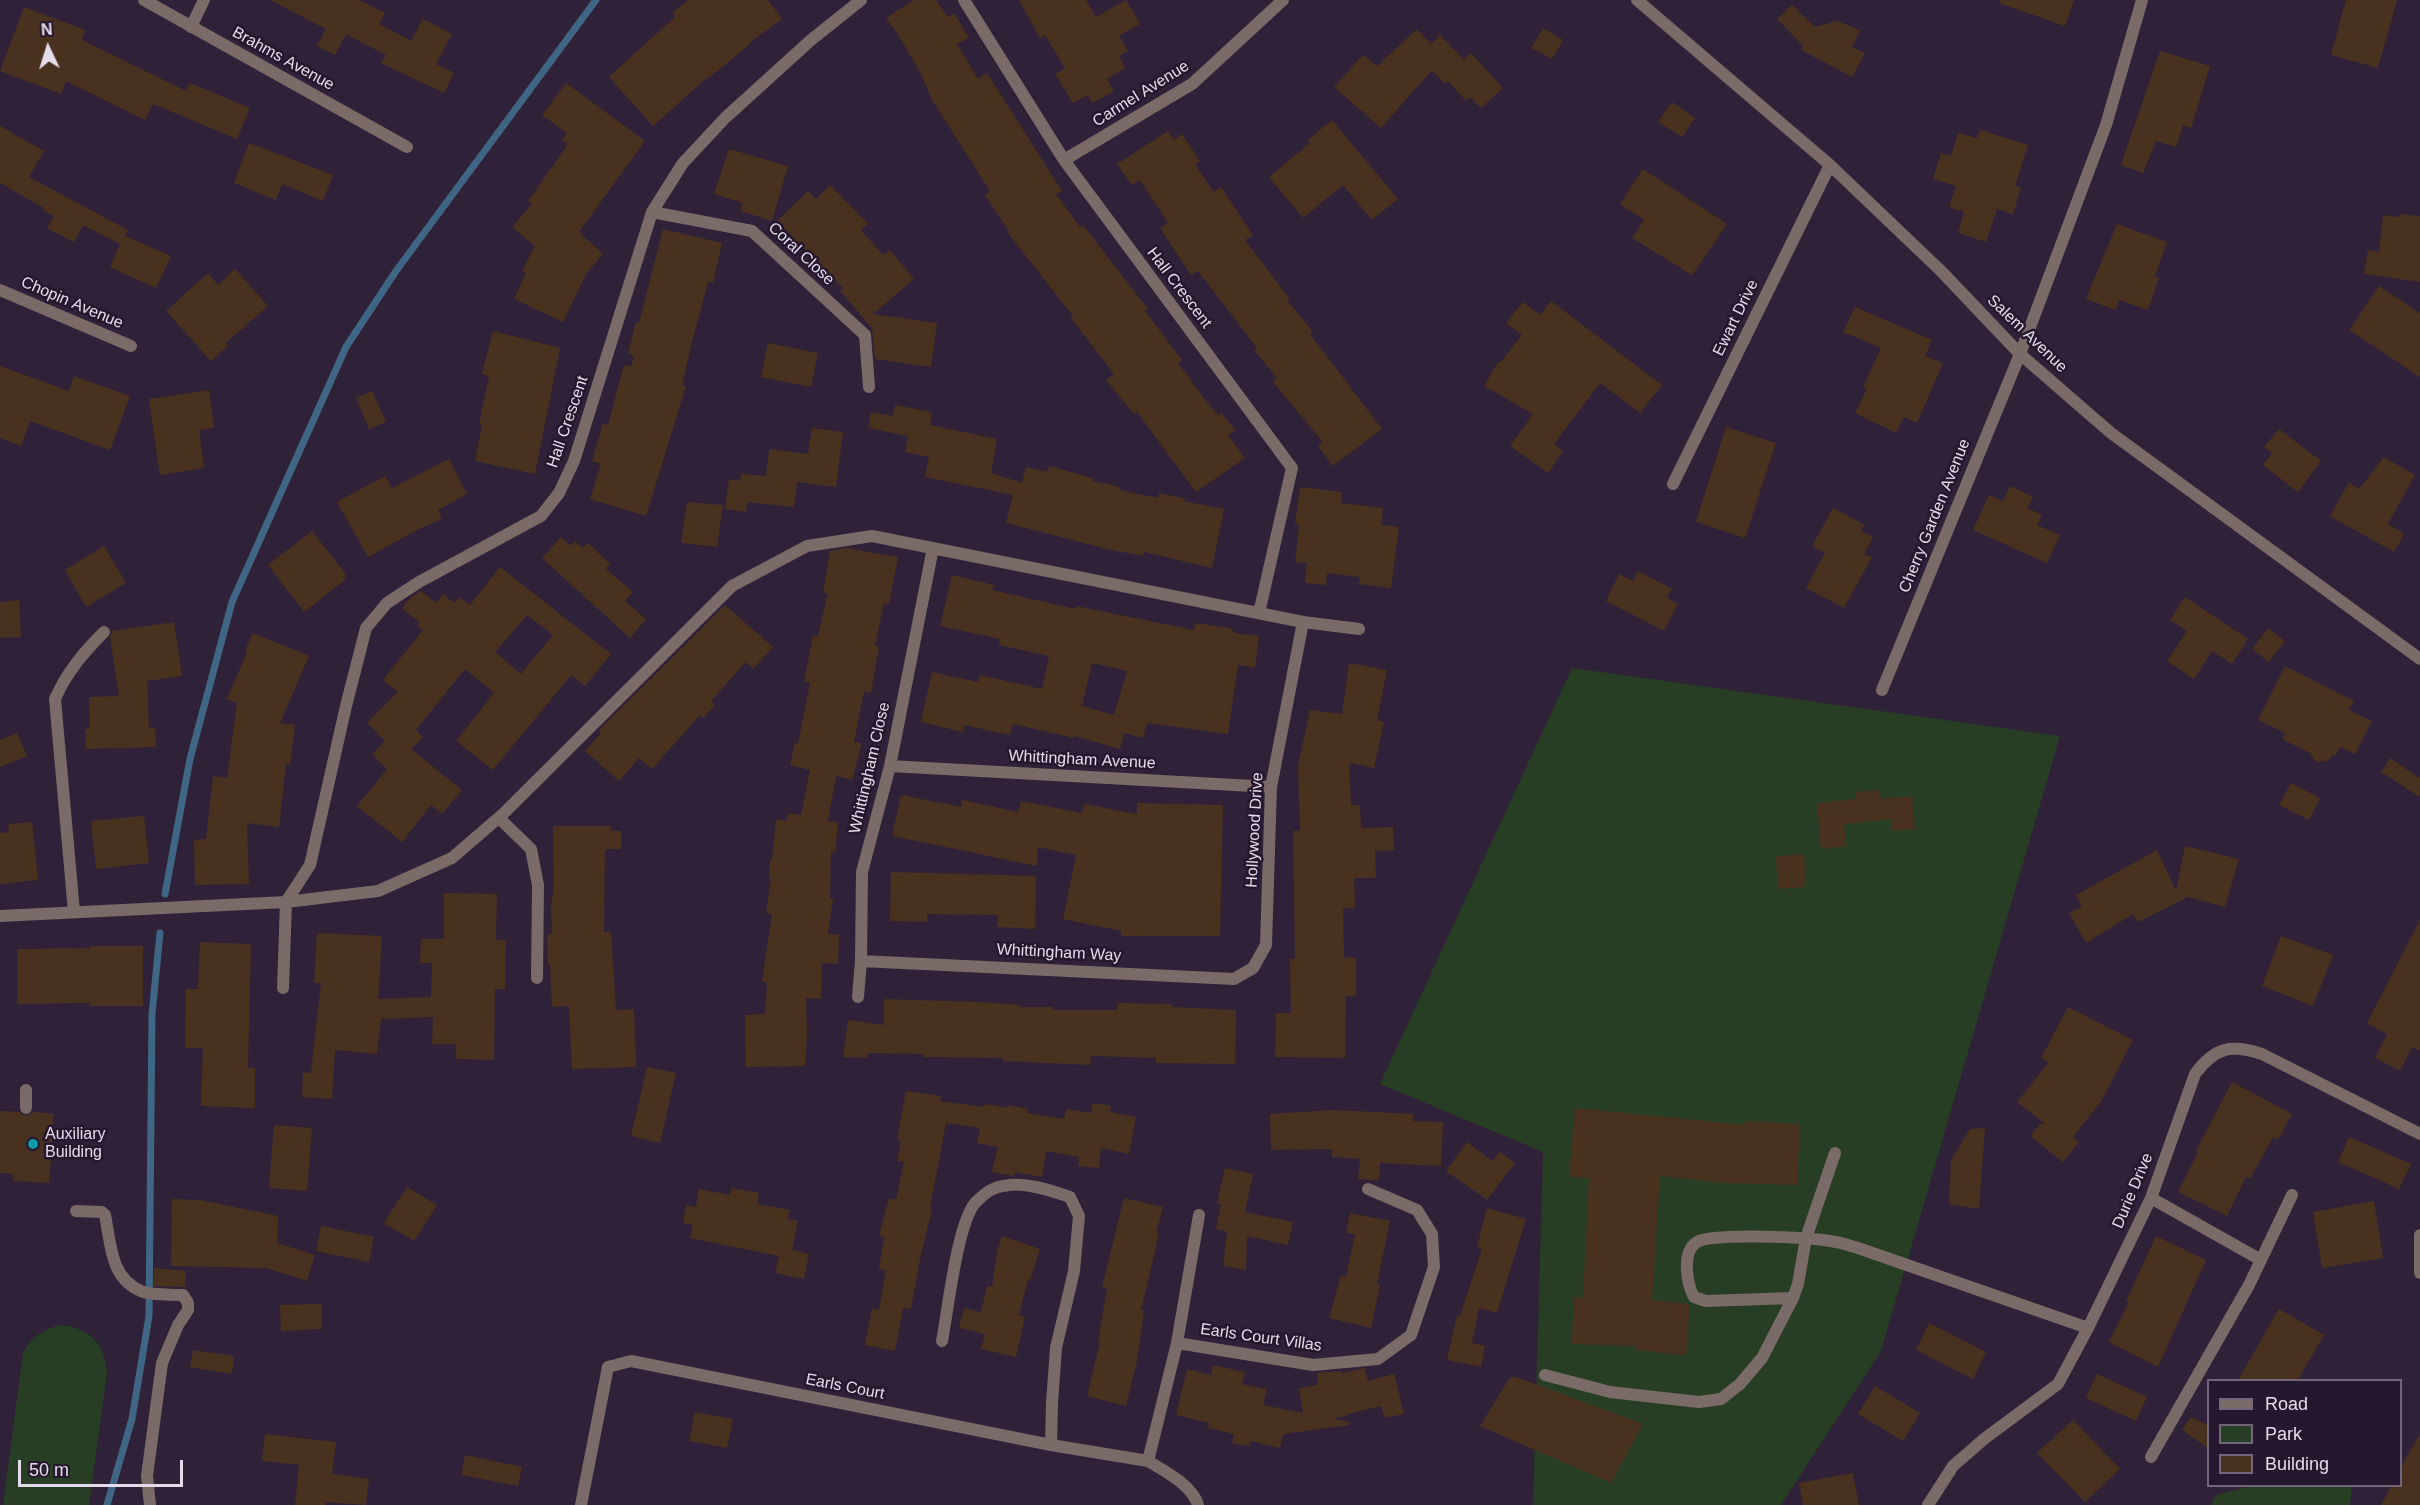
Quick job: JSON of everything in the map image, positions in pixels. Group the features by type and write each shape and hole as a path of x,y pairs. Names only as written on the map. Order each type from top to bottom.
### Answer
{"street":[{"name":"Brahms Avenue","path":"144,0 407,147"},
{"path":"191,27 204,0"},
{"name":"Hall Crescent","path":"286,903 310,864 366,628 387,603 419,582 541,516 559,493 574,461 652,212 683,163 725,118 811,40 861,0"},
{"name":"Hall Crescent","path":"964,0 1064,160 1292,468 1258,613"},
{"name":"Carmel Avenue","path":"1064,160 1192,84 1283,0"},
{"name":"Salem Avenue","path":"1637,0 1830,165 1941,272 2020,354 2110,433 2420,659"},
{"name":"Cherry Garden Avenue","path":"1882,690 2020,354 2106,125 2142,0"},
{"name":"Ewart Drive","path":"1673,484 1830,165"},
{"name":"Coral Close","path":"652,212 752,231 865,335 869,387"},
{"name":"Chopin Avenue","path":"0,290 131,346"},
{"path":"0,916 286,903 378,891 452,858 499,818 732,586 807,546 872,536 1303,622 1359,629"},
{"name":"Whittingham Close","path":"858,997 861,961 862,872 890,766 933,548"},
{"name":"Hollywood Drive","path":"1253,968 1266,945 1271,787 1303,622"},
{"path":"74,912 55,699 66,676 81,655 104,632"},
{"name":"Whittingham Avenue","path":"890,766 1271,787"},
{"path":"499,818 531,849 538,885 537,978"},
{"path":"283,988 286,903"},
{"name":"Whittingham Way","path":"861,961 1234,979 1253,968"},
{"name":"Durie Drive","path":"1928,1505 1953,1466 1984,1439 2058,1384 2151,1198 2195,1074 2206,1060 2222,1050 2241,1048 2262,1054 2420,1134"},
{"path":"26,1090 26,1108"},
{"path":"1545,1375 1610,1392 1699,1402 1721,1399 1740,1384 1762,1358 1793,1299 1806,1238 1835,1153"},
{"path":"942,1341 963,1226 975,1203 993,1189 1017,1185 1048,1189 1070,1197 1079,1216 1074,1271 1056,1348 1051,1445"},
{"name":"Earls Court Villas","path":"1148,1461 1177,1343 1313,1365 1378,1359 1411,1335 1434,1268 1432,1234 1417,1210 1368,1189"},
{"path":"2151,1457 2261,1260 2292,1195"},
{"path":"2151,1198 2261,1260"},
{"path":"76,1211 102,1212 105,1215 112,1260 125,1281 143,1292 183,1295 188,1303 188,1310 178,1325 162,1363 147,1476 150,1505"},
{"path":"1177,1343 1199,1215"},
{"path":"2420,1235 2420,1273"},
{"path":"1793,1299 1706,1300 1694,1297 1690,1290 1687,1256 1691,1247 1708,1238 1806,1238 1832,1241 2088,1328"},
{"name":"Earls Court","path":"581,1505 608,1367 631,1361 1051,1445 1148,1461 1196,1496 1198,1505"}],"green space":[{"path":"1572,668 2060,736 1881,1351 1781,1505 1533,1505 1543,1152 1380,1084"},
{"path":"61,1325 80,1330 94,1339 106,1363 107,1373 89,1505 3,1505 23,1353 39,1334"},
{"path":"2247,1487 2352,1487 2350,1505 2211,1505 2216,1495"}],"building":[{"path":"270,0 359,0 385,13 379,24 411,41 423,19 452,34 436,64 454,73 444,93 381,63 386,55 346,34 335,55 317,46 326,29"},
{"path":"688,0 768,0 782,19 709,76 653,126 609,77 675,17 672,13"},
{"path":"914,0 936,0 948,17 954,13 969,38 957,44 978,79 987,73 1062,191 1056,194 1080,227 1083,225 1148,309 1145,311 1182,360 1178,363 1207,402 1219,416 1222,413 1235,430 1228,435 1245,458 1196,492 1137,412 1134,414 1106,380 1114,374 1071,318 1073,316 1008,233 1009,231 985,195 990,191 931,98 921,74 886,18"},
{"path":"1019,0 1086,0 1096,17 1126,0 1140,24 1119,36 1128,51 1119,56 1125,68 1107,79 1114,91 1092,103 1088,95 1073,103 1055,74 1065,68 1045,35 1040,38"},
{"path":"2000,0 2074,0 2065,26 1999,3"},
{"path":"2346,0 2397,0 2378,68 2331,55"},
{"path":"1792,5 1815,27 1837,21 1860,30 1852,47 1865,53 1852,77 1801,50 1803,46 1777,19"},
{"path":"24,7 85,30 82,40 186,91 190,83 250,108 237,139 153,104 145,120 66,81 61,94 0,71"},
{"path":"1543,28 1563,40 1552,59 1531,48"},
{"path":"1417,29 1431,44 1440,35 1464,60 1471,53 1503,88 1481,108 1470,97 1466,101 1448,81 1445,84 1432,70 1381,128 1334,87 1363,55 1377,66"},
{"path":"2160,51 2210,66 2191,128 2183,125 2176,147 2156,141 2143,173 2121,165"},
{"path":"566,83 645,141 579,232 603,254 586,274 563,322 514,299 526,273 522,271 535,246 512,227 532,204 528,201 568,144 562,140 567,133 542,115"},
{"path":"1672,102 1695,118 1682,137 1658,122"},
{"path":"1332,120 1398,199 1372,220 1343,185 1303,218 1269,177 1310,143 1308,140"},
{"path":"0,126 44,151 29,177 128,230 125,236 171,256 156,288 110,267 120,244 83,225 74,242 47,228 54,216 43,210 44,208 0,183"},
{"path":"1980,130 2028,145 2015,186 2021,188 2013,214 1997,209 1986,242 1958,233 1964,212 1949,207 1956,186 1933,179 1941,153 1951,156 1958,133 1977,138"},
{"path":"1168,131 1174,140 1182,134 1200,161 1195,165 1214,192 1221,187 1253,235 1245,240 1289,298 1287,300 1313,332 1310,334 1382,429 1333,466 1318,446 1323,442 1273,382 1277,378 1254,350 1257,348 1198,271 1191,275 1160,228 1168,223 1140,180 1132,185 1117,164"},
{"path":"249,143 333,175 323,201 282,184 276,200 234,183"},
{"path":"729,149 788,166 772,221 740,211 743,203 714,194"},
{"path":"1643,169 1727,224 1692,275 1632,238 1644,220 1620,204"},
{"path":"830,185 868,224 861,230 883,255 890,250 914,279 873,314 937,323 931,367 875,359 872,328 840,291 843,288 777,221 808,191 816,199"},
{"path":"2400,214 2420,216 2420,282 2364,274 2368,250 2379,252 2383,215 2399,217"},
{"path":"2117,224 2167,242 2155,276 2159,278 2148,310 2119,300 2116,310 2086,299"},
{"path":"663,229 722,243 713,283 708,282 691,346 682,385 686,386 646,516 590,499 601,464 592,461 603,423 608,425 624,365 631,367 634,357 628,353 636,322 639,323"},
{"path":"235,269 268,306 226,343 228,346 211,361 166,311 208,273 218,285"},
{"path":"2379,286 2420,313 2420,377 2349,330"},
{"path":"1551,301 1662,385 1640,413 1600,383 1554,444 1563,451 1548,473 1510,446 1533,414 1484,386 1498,362 1500,363 1522,335 1506,323 1523,302 1540,315"},
{"path":"1855,307 1932,340 1925,356 1943,363 1917,423 1904,417 1896,433 1855,413 1867,389 1863,387 1881,348 1843,332"},
{"path":"493,331 560,348 535,474 475,461 482,425 479,424 489,376 482,374"},
{"path":"768,343 818,353 811,387 761,377"},
{"path":"0,366 69,391 74,376 130,396 110,450 30,421 21,446 0,438"},
{"path":"209,390 214,428 199,430 204,468 160,475 149,399"},
{"path":"372,391 386,422 369,429 356,398"},
{"path":"895,405 932,412 930,425 997,439 991,473 1022,483 1026,467 1047,472 1049,466 1093,478 1092,481 1120,487 1119,490 1158,498 1159,493 1187,499 1183,501 1224,509 1212,568 1144,552 1143,556 1111,550 1006,523 1013,495 925,477 929,457 905,452 908,436 868,428 871,412 893,416"},
{"path":"1726,427 1776,443 1745,538 1696,522"},
{"path":"812,428 843,432 836,487 797,482 794,507 747,502 746,512 725,509 729,479 740,481 741,474 766,476 769,449 808,454"},
{"path":"2279,429 2321,461 2298,492 2263,465 2272,453 2264,447"},
{"path":"2384,457 2415,475 2388,524 2404,534 2394,552 2330,516 2349,482 2359,489"},
{"path":"449,459 467,494 438,510 442,519 368,557 337,502 385,476 392,488"},
{"path":"2010,486 2033,497 2027,508 2042,515 2037,525 2060,535 2047,563 1973,530 1989,495 2003,501"},
{"path":"1300,487 1342,492 1341,503 1383,508 1381,525 1399,527 1391,588 1359,584 1360,577 1327,573 1326,585 1305,583 1307,563 1295,562 1299,525 1295,524"},
{"path":"687,502 723,505 717,547 681,543"},
{"path":"1833,508 1865,525 1861,531 1873,537 1864,554 1872,557 1844,608 1806,588 1825,553 1812,546"},
{"path":"312,531 345,573 345,580 304,612 268,565"},
{"path":"561,537 571,546 575,541 583,548 588,543 610,564 606,569 633,592 625,601 646,619 630,638 542,558"},
{"path":"104,546 126,583 86,607 65,570"},
{"path":"846,548 898,557 889,604 884,603 875,646 879,647 871,693 864,692 854,742 862,743 852,780 836,776 828,821 838,822 835,852 831,851 830,898 833,899 828,934 839,934 838,964 822,963 821,999 806,998 805,1066 746,1067 745,1015 765,1014 767,983 762,982 772,914 766,913 776,819 787,821 788,813 801,815 810,770 790,765 795,743 798,744 810,683 804,682 813,635 818,636 828,593 823,593 830,551"},
{"path":"500,567 611,654 585,686 571,675 493,770 456,741 494,693 465,669 416,730 423,737 411,749 462,790 442,814 431,805 402,842 357,806 387,769 372,754 385,741 367,723 398,692 383,680 423,630 417,625 420,623 402,608 411,597 421,591 436,603 443,594 454,603 460,597 470,605","holes":["527,615 553,635 521,674 495,652"]},
{"path":"1638,571 1672,589 1667,598 1678,604 1664,631 1606,601 1619,574 1633,581"},
{"path":"952,575 994,585 992,590 1076,609 1076,606 1194,630 1195,623 1230,628 1235,633 1259,636 1255,668 1238,665 1228,734 1147,723 1143,738 1124,733 1120,749 1075,736 1074,738 1013,724 1010,735 964,725 963,732 921,722 932,672 978,682 980,675 1042,689 1049,656 999,645 1000,639 940,626","holes":["1092,663 1127,671 1114,715 1082,706"]},
{"path":"2185,597 2248,639 2232,664 2212,651 2194,679 2167,661 2187,631 2170,620"},
{"path":"19,600 21,637 0,638 0,602"},
{"path":"725,605 773,647 753,669 746,662 711,701 715,705 703,718 700,715 652,769 639,758 619,781 585,751 601,733 599,730"},
{"path":"174,622 182,676 147,681 149,729 155,728 156,747 86,749 85,729 90,729 89,697 119,696 110,637 112,631"},
{"path":"2268,628 2285,641 2269,662 2252,649"},
{"path":"253,633 309,656 280,723 295,725 290,765 286,764 279,827 247,823 249,884 195,885 194,840 206,839 213,776 227,778 237,703 227,699"},
{"path":"1349,663 1387,670 1377,720 1384,722 1374,768 1349,763 1351,805 1360,805 1361,828 1393,827 1394,850 1375,851 1376,878 1354,878 1355,908 1343,908 1344,958 1356,957 1356,996 1346,996 1345,1058 1275,1057 1276,1013 1291,1013 1290,959 1295,959 1293,831 1300,831 1298,766 1310,710 1342,714"},
{"path":"2285,666 2354,701 2349,710 2372,721 2355,754 2340,747 2335,756 2333,755 2327,761 2316,762 2310,753 2282,739 2285,733 2258,720"},
{"path":"17,733 27,756 0,767 0,740"},
{"path":"2390,758 2420,778 2420,797 2381,772"},
{"path":"2291,783 2320,798 2309,820 2279,805"},
{"path":"1880,790 1881,799 1912,796 1915,829 1892,831 1891,819 1844,824 1846,846 1821,849 1817,803 1856,799 1855,792"},
{"path":"901,795 961,807 962,800 1018,812 1021,801 1082,813 1084,804 1137,814 1137,803 1223,805 1220,936 1121,936 1121,931 1063,919 1076,855 1037,847 1037,866 892,836"},
{"path":"144,816 149,863 96,869 91,821"},
{"path":"32,822 38,880 0,884 0,833 9,832 8,824"},
{"path":"553,826 611,826 611,831 621,831 621,849 605,849 604,932 611,932 616,1010 634,1009 636,1067 572,1069 569,1006 552,1007 550,964 548,964 547,934 552,934 551,904 554,890"},
{"path":"2185,846 2239,859 2225,907 2188,897 2138,922 2133,914 2086,943 2069,913 2082,907 2076,895 2157,850 2176,891"},
{"path":"1804,854 1806,887 1778,889 1776,856"},
{"path":"891,872 1036,876 1035,929 997,927 998,915 927,914 927,922 890,921"},
{"path":"444,893 497,894 496,940 506,940 505,989 495,989 494,1060 456,1059 456,1044 432,1044 433,1017 381,1019 377,1054 335,1050 332,1099 302,1097 303,1072 311,1073 321,983 314,983 317,933 382,936 378,999 431,997 432,963 420,963 421,939 444,939"},
{"path":"2420,920 2420,1051 2412,1047 2400,1071 2375,1058 2387,1034 2367,1023"},
{"path":"2281,936 2333,955 2313,1006 2262,986"},
{"path":"200,942 251,944 248,1068 255,1068 255,1108 201,1106 203,1048 185,1048 186,989 198,989"},
{"path":"90,946 143,946 143,1006 89,1006 89,1003 17,1004 17,949 90,948"},
{"path":"884,999 980,1002 1019,1005 1019,1007 1053,1007 1053,1010 1118,1010 1118,1003 1172,1004 1172,1007 1236,1010 1235,1064 1156,1063 1156,1058 1091,1056 1090,1065 1003,1061 1003,1058 923,1057 923,1054 868,1053 867,1058 843,1057 848,1020 884,1025"},
{"path":"2068,1007 2133,1040 2102,1100 2073,1137 2079,1142 2063,1162 2030,1136 2040,1124 2045,1124 2017,1102 2049,1062 2041,1058"},
{"path":"647,1067 676,1073 660,1143 631,1136"},
{"path":"2232,1082 2292,1114 2278,1140 2273,1137 2250,1179 2246,1177 2227,1216 2178,1192 2198,1152 2196,1151"},
{"path":"906,1091 941,1096 940,1101 984,1107 985,1104 1007,1108 1008,1105 1028,1109 1027,1113 1064,1119 1066,1109 1091,1113 1093,1103 1111,1106 1110,1112 1136,1117 1129,1154 1101,1148 1099,1168 1078,1166 1079,1157 1046,1151 1042,1177 1015,1172 1014,1176 992,1172 998,1147 977,1143 980,1128 946,1123 930,1208 932,1209 911,1309 903,1308 895,1351 865,1345 872,1308 879,1310 886,1270 879,1269 884,1237 879,1235 889,1198 896,1200 904,1162 897,1161 901,1141 897,1140"},
{"path":"1575,1108 1746,1125 1746,1121 1800,1124 1797,1185 1725,1183 1660,1176 1652,1300 1690,1304 1686,1355 1635,1350 1636,1346 1572,1344 1574,1297 1583,1297 1589,1178 1569,1177"},
{"path":"1334,1110 1413,1114 1413,1121 1443,1122 1441,1166 1380,1163 1379,1180 1358,1179 1360,1159 1332,1157 1332,1149 1271,1150 1270,1114"},
{"name":"Auxiliary Building","path":"0,1111 19,1112 25,1116 33,1112 54,1114 49,1183 13,1181 13,1174 0,1173"},
{"path":"274,1125 312,1128 307,1191 269,1188"},
{"path":"1985,1128 1979,1209 1949,1204 1951,1160 1970,1129"},
{"path":"2349,1137 2411,1164 2399,1189 2338,1162"},
{"path":"1467,1142 1492,1161 1500,1152 1515,1163 1487,1200 1446,1171"},
{"path":"1225,1168 1253,1174 1245,1212 1293,1222 1288,1245 1247,1236 1246,1270 1223,1266 1227,1232 1216,1229 1221,1204 1217,1204"},
{"path":"407,1187 437,1205 414,1241 384,1223"},
{"path":"732,1188 759,1193 757,1204 790,1210 788,1219 798,1221 792,1250 809,1254 804,1279 775,1273 779,1256 690,1238 693,1225 683,1223 686,1205 696,1207 699,1189 730,1195"},
{"path":"1124,1198 1163,1207 1141,1310 1144,1310 1137,1361 1126,1406 1087,1396 1100,1342 1098,1342 1107,1288 1102,1287"},
{"path":"172,1199 200,1200 278,1216 277,1243 315,1255 307,1281 266,1268 171,1266"},
{"path":"2374,1201 2383,1258 2322,1268 2313,1212"},
{"path":"1487,1208 1526,1219 1497,1313 1479,1308 1472,1343 1485,1346 1481,1367 1447,1360 1457,1315 1460,1316 1482,1249 1477,1247"},
{"path":"1350,1213 1390,1221 1371,1328 1329,1318 1341,1276 1346,1277 1355,1234 1346,1233"},
{"path":"321,1226 374,1237 369,1262 316,1251"},
{"path":"1002,1236 1040,1249 1030,1280 1028,1279 1019,1315 1025,1317 1016,1357 981,1349 985,1334 959,1328 964,1308 981,1312 987,1286 992,1287 997,1252"},
{"path":"2156,1236 2206,1260 2158,1367 2109,1342 2129,1302 2126,1301"},
{"path":"154,1268 186,1271 185,1287 153,1286"},
{"path":"322,1304 322,1329 281,1331 280,1305"},
{"path":"2279,1309 2324,1335 2299,1379 2239,1379"},
{"path":"1929,1323 1986,1352 1973,1379 1916,1350"},
{"path":"193,1350 234,1356 232,1374 190,1367"},
{"path":"1213,1365 1245,1372 1242,1384 1267,1389 1263,1405 1303,1413 1299,1388 1318,1385 1317,1373 1342,1371 1342,1373 1365,1368 1368,1381 1394,1374 1404,1414 1385,1418 1381,1406 1347,1414 1348,1416 1336,1417 1336,1419 1350,1422 1350,1425 1283,1434 1280,1448 1250,1441 1249,1446 1232,1443 1234,1434 1208,1428 1209,1423 1176,1415 1187,1369 1211,1375"},
{"path":"2097,1374 2147,1397 2136,1421 2086,1398"},
{"path":"1510,1377 1516,1377 1643,1424 1611,1483 1480,1426"},
{"path":"1875,1386 1920,1413 1903,1441 1858,1414"},
{"path":"695,1412 733,1419 727,1448 689,1441"},
{"path":"2191,1417 2207,1425 2207,1447 2182,1430"},
{"path":"2073,1420 2120,1469 2085,1502 2037,1453"},
{"path":"265,1434 336,1442 332,1474 369,1479 366,1505 326,1502 325,1505 295,1505 299,1465 262,1461"},
{"path":"2420,1434 2420,1505 2381,1505 2391,1487 2402,1487 2402,1466"},
{"path":"465,1455 522,1467 518,1486 461,1475"},
{"path":"1853,1473 1859,1505 1803,1505 1799,1483"}],"waterway":[{"path":"165,894 190,759 232,602 346,347 396,271 596,0"},
{"path":"107,1505 132,1419 149,1316 152,1014 160,933"}],"place":[{"name":"Auxiliary Building","path":"33,1144"}]}
